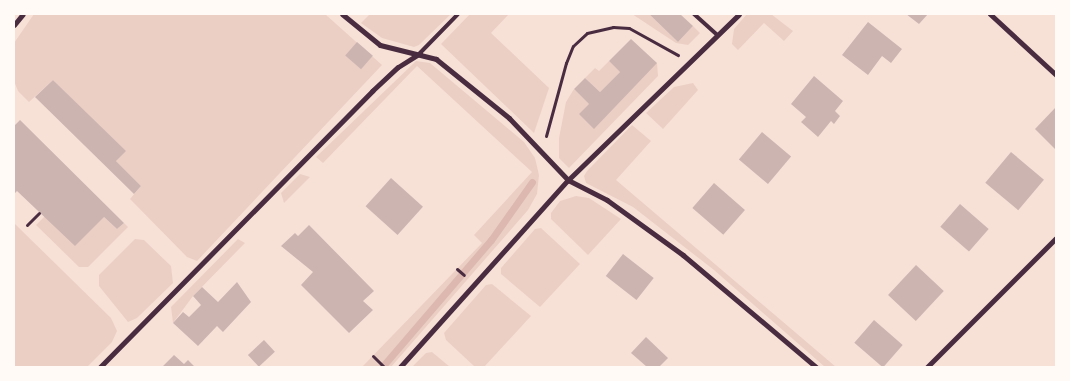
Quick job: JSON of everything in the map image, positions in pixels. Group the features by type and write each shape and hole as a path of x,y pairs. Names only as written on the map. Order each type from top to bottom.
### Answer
{"street":[{"path":"14,26 23,14"},
{"path":"342,14 380,45 395,51 420,53 436,59 458,75 541,150 568,180 607,200 683,255 816,367"},
{"path":"400,367 568,180 739,14"},
{"path":"990,14 1056,75"},
{"path":"100,367 372,91 398,67 420,53"},
{"path":"927,367 1056,238"}],"lane":[{"path":"420,53 458,14"},
{"path":"694,14 717,35"}],"path":[{"path":"541,150 573,46 587,33 613,27 629,28 689,62"},
{"path":"27,225 39,213"},
{"path":"374,358 384,367"}],"shaded area":[{"path":"34,14 325,14 382,65 197,261 187,257 130,199 141,186 116,161 125,151 53,80 29,102 18,91 14,81 14,43"},
{"path":"370,14 451,14 419,45 414,47 382,38 361,23"},
{"path":"470,14 509,14 491,33 549,88 534,133 441,44"},
{"path":"632,14 649,14 678,42 693,26 700,33 688,45 676,43"},
{"path":"747,14 771,14 793,31 784,41 764,23 738,50 732,44 734,29"},
{"path":"416,61 430,63 524,142 535,158 539,175 537,194 528,210 391,367 362,367 482,243 474,235 532,172 417,66 323,163 316,157"},
{"path":"609,61 620,72 600,92 585,78 595,68 599,71"},
{"path":"657,63 658,76 569,168 559,158 559,138 566,102 574,89 589,104"},
{"path":"693,83 698,90 663,129 646,113 674,87"},
{"path":"632,125 651,141 616,180 836,367 825,367 714,270 633,207 586,183 584,176 587,171"},
{"path":"300,174 310,177 284,203 281,193"},
{"path":"576,196 589,198 621,219 588,255 551,219 551,213 560,201"},
{"path":"45,216 104,217 117,229 124,223 128,227 88,267 79,267 36,225"},
{"path":"14,223 111,318 117,331 112,342 87,367 14,367"},
{"path":"541,228 580,264 540,307 501,274 501,268 535,229"},
{"path":"135,239 144,240 171,266 173,283 137,318 128,322 99,286 99,275"},
{"path":"238,239 245,243 193,296 173,323 171,307"},
{"path":"492,284 531,316 484,367 475,367 446,340 444,333 486,285"},
{"path":"432,352 450,367 412,367 426,353"}],"building":[{"path":"649,14 680,14 693,26 678,42"},
{"path":"906,14 928,14 919,24"},
{"path":"868,22 902,49 891,63 882,56 868,75 842,55"},
{"path":"631,39 657,63 594,129 579,114 589,104 574,89 585,78 600,92 620,72 609,61"},
{"path":"357,42 373,56 361,69 345,56"},
{"path":"814,76 843,101 835,111 840,116 834,124 831,121 818,137 801,122 806,117 791,104"},
{"path":"53,80 126,151 116,161 141,186 134,194 35,97"},
{"path":"1056,107 1056,150 1035,129"},
{"path":"20,120 124,223 117,229 104,217 75,246 17,191 14,194 14,126"},
{"path":"762,132 791,156 768,184 739,160"},
{"path":"1011,152 1044,180 1018,210 985,183"},
{"path":"391,178 423,207 398,235 366,206"},
{"path":"714,183 745,210 723,235 692,208"},
{"path":"960,204 989,229 969,252 940,227"},
{"path":"309,225 374,291 363,301 373,310 349,333 301,285 313,272 281,246 295,233 298,236"},
{"path":"623,254 654,278 636,300 606,276"},
{"path":"916,265 944,291 916,321 888,295"},
{"path":"237,282 251,302 223,332 217,326 198,346 173,323 183,312 189,317 201,305 193,296 202,287 218,302"},
{"path":"874,320 903,345 882,367 854,343"},
{"path":"646,337 668,358 659,367 647,367 631,353"},
{"path":"264,340 275,352 259,367 248,355"},
{"path":"174,355 184,364 188,360 195,367 162,367"}],"waterway":[{"path":"382,367 491,240 532,182"}]}
